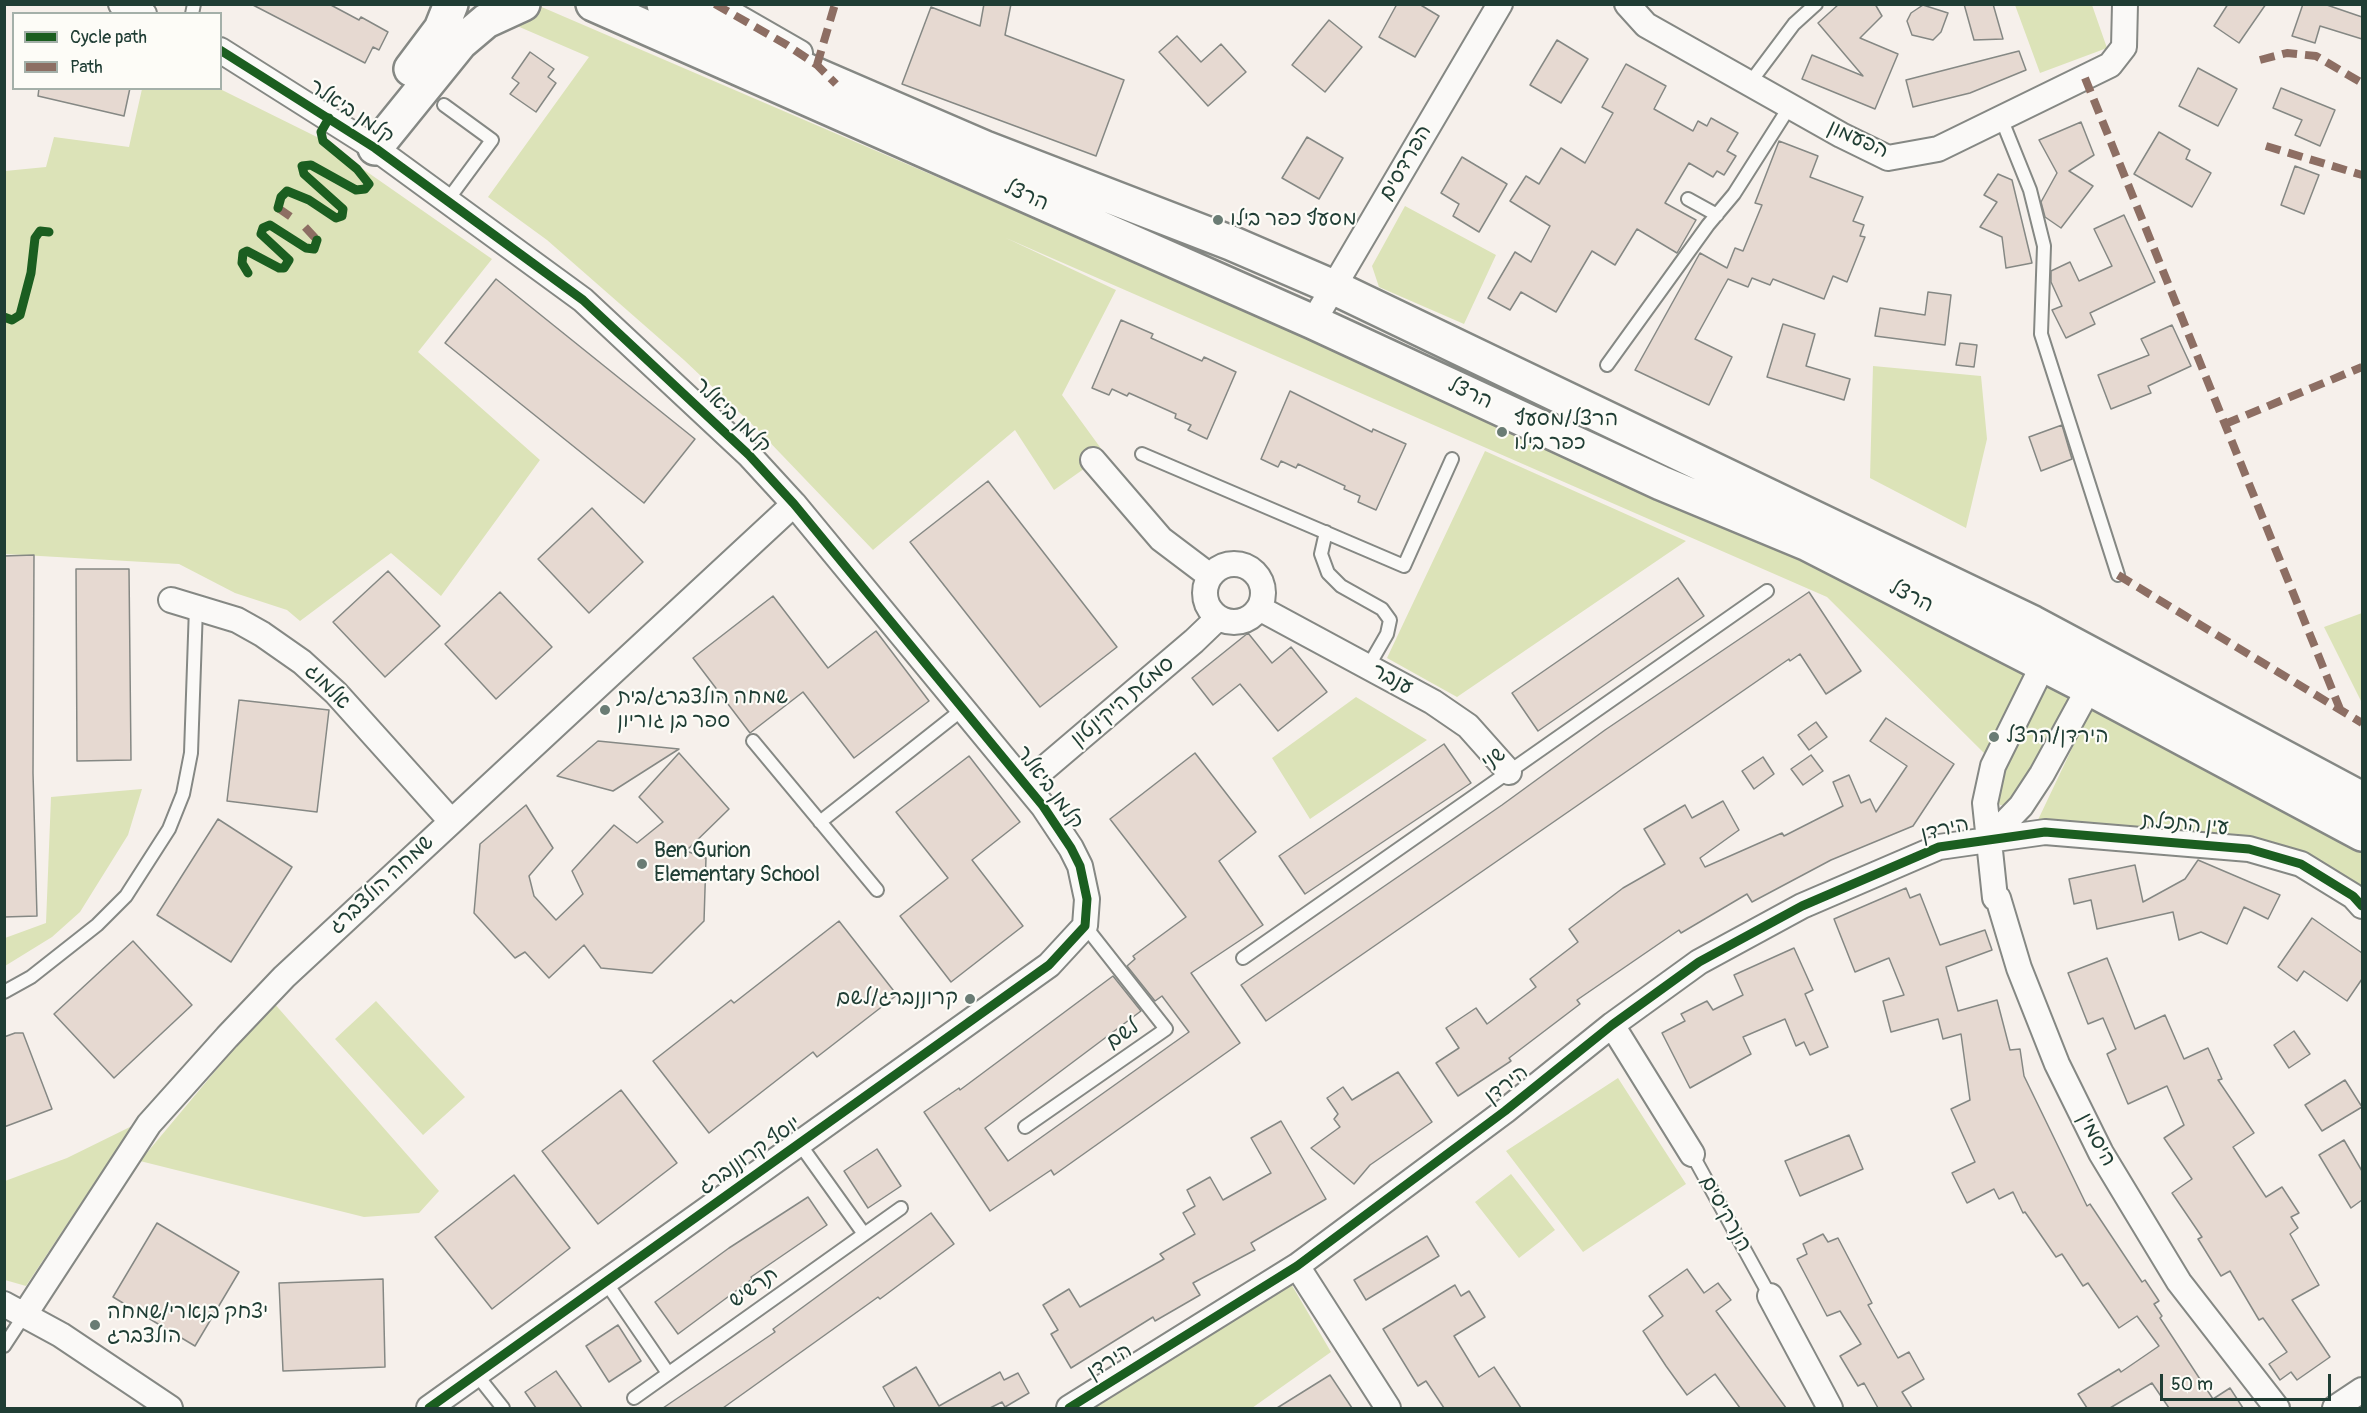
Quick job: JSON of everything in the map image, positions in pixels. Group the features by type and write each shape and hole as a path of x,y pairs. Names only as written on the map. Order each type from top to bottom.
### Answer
{"main road":[{"path":"366,143 441,29 451,4"},
{"path":"460,43 478,4"},
{"path":"366,143 460,43 486,21 523,4"},
{"name":"הרצל","path":"593,4 1313,322 1661,483 1808,544 2090,688 2362,834"},
{"name":"הרצל","path":"664,4 836,84 1004,156 1220,239 1333,287 2042,627 2362,799"}],"street":[{"path":"121,4 139,12"},
{"path":"715,4 787,45 817,65 836,84"},
{"name":"הפרדסים","path":"1313,322 1500,4"},
{"name":"הפעמון","path":"1627,4 1646,25 1749,84 1888,158 1938,149 2110,65 2124,47 2125,4"},
{"name":"קלמן ביאלר","path":"222,51 366,143 583,300 749,455 794,504 1026,784 1063,832 1080,866 1087,898 1085,926"},
{"path":"1093,460 1161,539 1210,576"},
{"name":"שמחה הולצברג","path":"15,1309 149,1124 186,1080 284,977 794,504"},
{"path":"1236,564 1253,571 1262,586 1259,608 1245,620 1236,622 1218,618 1211,611 1204,594 1210,576 1226,565 1236,564"},
{"name":"אלמוג","path":"171,600 237,621 262,634 302,662 336,693 451,822"},
{"name":"ענבר","path":"1259,608 1433,702 1468,726 1509,772"},
{"name":"סמטת היקינטון","path":"1026,784 1218,618"},
{"name":"היסמין","path":"2043,665 1993,766 1985,803 1995,898 1998,898 2023,978 2067,1086 2101,1153 2179,1282 2277,1408"},
{"path":"1990,838 2021,806 2042,774 2090,688"},
{"name":"עין התכלת","path":"1990,838 2045,832 2249,849 2301,864 2344,889 2362,906"},
{"name":"הירדן","path":"1069,1408 1297,1266 1505,1111 1612,1025 1700,962 1802,906 1939,847 1990,838"},
{"name":"יוסף קרוננברג","path":"429,1408 1049,965 1085,926"},
{"name":"הנרקיסים","path":"1612,1025 1692,1154"},
{"path":"1297,1266 1388,1408"},
{"name":"הנרקיסים","path":"1770,1296 1830,1408"},
{"path":"15,1309 120,1373 170,1408"},
{"path":"2335,1408 2362,1390"}],"lane":[{"path":"1749,84 1794,24 1816,4"},
{"path":"444,105 492,140 447,201"},
{"path":"1607,365 1734,194 1790,106"},
{"path":"2001,118 2030,190 2044,246 2041,333 2118,574"},
{"path":"1688,199 1717,215"},
{"path":"1142,454 1404,566 1452,459"},
{"path":"1326,532 1321,554 1328,573 1341,586 1382,609 1390,620 1387,634 1368,667"},
{"name":"שני","path":"1243,958 1767,591"},
{"path":"4,992 31,977 97,925 126,896 169,829 183,794 191,753 196,607"},
{"path":"820,822 963,709"},
{"path":"753,741 877,890"},
{"name":"לשם","path":"1025,1127 1166,1029 1085,926"},
{"path":"800,1143 864,1234"},
{"name":"הנרקיסים","path":"1692,1154 1770,1296"},
{"name":"תרשיש","path":"634,1398 901,1208"},
{"path":"605,1281 668,1373"},
{"path":"4,1346 15,1309"},
{"path":"476,1374 503,1408"}],"green space":[{"path":"537,5 1295,331 1810,561 2025,671 1985,754 1827,597 1006,238 1116,290 1062,395 1105,454 1054,490 1015,430 873,550 758,430 684,360 547,240 488,197 589,57 494,16"},
{"path":"2015,5 2092,5 2107,48 2040,73"},
{"path":"142,90 222,90 317,137 492,259 418,352 540,460 441,596 391,553 300,621 287,610 235,593 179,564 5,554 5,171 46,167 54,137 129,147"},
{"path":"1405,206 1496,255 1464,324 1379,287 1372,266"},
{"path":"1873,366 1981,376 1987,439 1966,528 1870,478"},
{"path":"1485,451 1686,541 1457,697 1387,658"},
{"path":"2362,613 2362,703 2324,627"},
{"path":"2044,672 2080,695 2008,806 2000,805 1993,795"},
{"path":"1356,697 1427,740 1310,819 1272,758"},
{"path":"2093,704 2362,847 2362,890 2254,841 2228,834 2037,822"},
{"path":"142,789 128,835 80,912 52,937 5,966 5,938 46,923 51,797"},
{"path":"376,1001 465,1097 423,1135 335,1039"},
{"path":"273,1002 439,1191 419,1213 364,1217 140,1161"},
{"path":"1618,1078 1686,1184 1583,1252 1506,1151"},
{"path":"132,1126 26,1286 5,1280 5,1181 67,1158"},
{"path":"1511,1174 1555,1230 1519,1258 1475,1202"},
{"path":"1290,1282 1331,1352 1252,1408 1080,1408"}],"building":[{"path":"251,4 329,4 359,20 361,17 388,32 379,50 373,47 365,63"},
{"path":"984,4 1011,4 1005,35 1124,80 1096,156 902,84 931,7 980,26"},
{"path":"1397,4 1419,4 1439,16 1415,57 1379,37"},
{"path":"1839,4 1875,4 1882,16 1860,38 1898,54 1875,109 1802,79 1812,55 1863,76 1818,23"},
{"path":"1964,4 1993,4 2003,39 1974,40"},
{"path":"2228,4 2266,4 2239,43 2214,26"},
{"path":"2303,4 2324,4 2362,17 2362,39 2320,26 2315,43 2292,36"},
{"path":"1923,5 1948,13 1941,32 1933,40 1912,35 1907,21 1911,13"},
{"path":"1329,20 1362,47 1325,92 1292,65"},
{"path":"1177,36 1201,62 1221,44 1246,72 1208,106 1159,52"},
{"path":"1557,40 1588,59 1561,103 1530,85"},
{"path":"2019,51 2026,70 1970,93 1913,107 1906,80"},
{"path":"530,52 554,69 548,77 556,83 536,112 510,94 519,83 512,78"},
{"path":"1626,64 1666,86 1654,109 1693,131 1698,121 1707,126 1711,118 1738,133 1727,151 1736,156 1724,175 1717,171 1713,177 1689,163 1665,203 1696,220 1677,253 1637,229 1615,265 1592,251 1556,312 1521,292 1510,310 1488,298 1515,252 1531,262 1550,226 1510,201 1526,176 1539,184 1561,148 1585,163 1613,113 1602,107"},
{"path":"2198,68 2237,89 2218,126 2179,106"},
{"path":"2281,88 2335,110 2320,146 2295,135 2302,120 2273,108"},
{"path":"39,90 130,90 124,116 38,96"},
{"path":"2081,122 2094,155 2069,171 2093,186 2061,228 2045,217 2041,202 2057,173 2039,140"},
{"path":"2159,132 2190,150 2186,159 2211,173 2192,207 2134,174"},
{"path":"1307,137 1343,158 1319,199 1282,178"},
{"path":"1779,141 1818,156 1810,177 1863,197 1853,221 1864,225 1860,236 1865,237 1847,282 1833,276 1824,299 1773,279 1770,285 1752,278 1748,287 1728,279 1695,339 1732,357 1709,405 1635,370 1700,253 1727,268 1735,248 1743,251 1762,205 1755,203"},
{"path":"1462,157 1507,184 1479,232 1453,216 1459,204 1441,193"},
{"path":"2295,166 2319,175 2304,214 2281,205"},
{"path":"1998,174 2012,180 2032,263 2006,268 2002,237 1980,227 1997,202 1984,195"},
{"path":"2124,215 2155,282 2090,313 2095,324 2066,338 2052,310 2062,306 2051,282 2051,271 2070,262 2079,281 2112,266 2094,229"},
{"path":"496,279 695,439 644,503 445,343"},
{"path":"1928,292 1951,295 1945,345 1875,336 1880,308 1925,315"},
{"path":"1121,320 1153,334 1151,338 1202,361 1204,357 1236,372 1207,439 1188,430 1191,425 1175,418 1176,414 1129,393 1127,396 1112,389 1109,395 1092,388"},
{"path":"1783,324 1815,334 1806,366 1850,379 1844,400 1767,377"},
{"path":"2172,325 2191,366 2148,386 2151,393 2111,409 2098,375 2149,355 2141,339"},
{"path":"1960,343 1977,345 1974,367 1956,365"},
{"path":"1290,391 1372,432 1373,429 1406,444 1376,510 1358,502 1360,496 1344,489 1345,486 1298,464 1296,468 1281,461 1278,467 1261,459"},
{"path":"2062,425 2072,459 2041,471 2029,437"},
{"path":"988,481 1117,647 1040,707 910,542"},
{"path":"592,508 643,562 589,613 538,559"},
{"path":"34,555 33,773 37,916 4,917 4,556"},
{"path":"76,569 129,569 131,760 77,761"},
{"path":"388,571 440,626 385,677 333,622"},
{"path":"1678,578 1704,616 1538,731 1512,693"},
{"path":"500,592 552,647 496,699 445,644"},
{"path":"1809,592 1861,671 1826,694 1800,654 1790,661 1789,659 1266,1021 1241,985 1502,805 1605,730"},
{"path":"773,596 828,668 876,631 929,701 854,758 803,692 750,733 693,658"},
{"path":"1248,633 1272,663 1291,647 1327,692 1278,731 1240,684 1213,705 1192,678"},
{"path":"239,700 329,710 317,812 227,801"},
{"path":"1886,718 1954,764 1913,826 1831,860 1752,902 1747,894 1681,933 1679,930 1577,1000 1580,1004 1509,1058 1511,1061 1458,1096 1436,1063 1459,1048 1446,1028 1476,1008 1487,1024 1536,987 1530,979 1578,942 1569,929 1623,888 1665,864 1644,829 1685,805 1692,818 1723,801 1739,830 1700,858 1705,867 1782,833 1784,836 1843,806 1833,782 1849,775 1861,803 1870,799 1876,812 1907,766 1870,741"},
{"path":"1816,722 1827,737 1809,750 1798,735"},
{"path":"598,741 679,749 613,791 557,776"},
{"path":"1444,744 1471,783 1305,894 1279,856"},
{"name":"Ben Gurion Elementary School","path":"679,753 729,809 686,851 706,858 704,921 652,973 601,968 584,945 549,978 525,952 515,958 474,913 480,844 526,805 553,848 529,876 534,896 556,920 583,894 572,871 614,825 637,843 663,822 639,797"},
{"path":"1195,753 1256,832 1219,861 1263,925 1191,973 1240,1043 1054,1175 1051,1170 990,1211 924,1112 959,1088 960,1090 1113,976 1141,1011 985,1128 1008,1161 1189,1032 1162,996 1155,1001 1127,966 1135,959 1133,956 1186,917 1110,819"},
{"path":"1811,755 1823,771 1803,785 1791,769"},
{"path":"969,756 1020,822 972,860 1023,926 951,982 900,916 948,878 896,812"},
{"path":"1763,757 1774,774 1754,789 1742,771"},
{"path":"218,819 292,867 231,962 157,915"},
{"path":"2198,860 2280,895 2268,919 2244,907 2227,944 2201,932 2179,940 2173,912 2097,929 2091,900 2074,904 2069,879 2135,865 2143,902 2185,879"},
{"path":"1906,888 1910,898 1920,894 1940,945 1985,930 1992,950 1946,967 1958,1011 1997,1000 2010,1050 2020,1049 2024,1076 2087,1206 2090,1204 2142,1282 2145,1280 2159,1301 2154,1304 2162,1316 2160,1318 2213,1399 2230,1388 2243,1408 2169,1408 2152,1383 2110,1408 2087,1408 2078,1394 2119,1369 2121,1372 2159,1346 2137,1316 2119,1328 2088,1283 2083,1286 2062,1254 2056,1257 2025,1212 2023,1213 2013,1192 1999,1199 1994,1189 1967,1203 1952,1173 1975,1162 1951,1109 1970,1100 1961,1034 1943,1039 1938,1019 1891,1032 1883,1001 1904,995 1889,958 1855,972 1834,919"},
{"path":"2312,918 2362,953 2362,979 2347,1001 2304,971 2297,981 2278,967"},
{"path":"839,921 897,995 817,1057 813,1052 709,1133 653,1061 731,1000 734,1003"},
{"path":"133,941 192,1005 114,1078 54,1014"},
{"path":"1794,948 1813,990 1805,994 1828,1047 1810,1055 1804,1042 1796,1046 1785,1019 1743,1037 1751,1054 1690,1088 1662,1033 1685,1021 1681,1014 1707,1001 1713,1010 1743,995 1734,975"},
{"path":"2107,958 2135,1029 2165,1015 2184,1059 2208,1048 2222,1079 2218,1080 2254,1133 2233,1147 2266,1197 2282,1187 2299,1213 2291,1217 2298,1228 2290,1234 2319,1285 2292,1300 2330,1357 2297,1380 2291,1372 2280,1380 2269,1364 2287,1352 2263,1318 2259,1320 2230,1271 2221,1276 2198,1239 2202,1237 2172,1193 2192,1179 2164,1138 2184,1125 2167,1086 2128,1104 2107,1054 2116,1049 2103,1018 2088,1024 2068,973"},
{"path":"2294,1031 2310,1054 2289,1068 2274,1045"},
{"path":"23,1033 52,1109 4,1127 4,1037"},
{"path":"1398,1072 1432,1122 1370,1165 1354,1184 1311,1148 1340,1127 1334,1119 1338,1114 1327,1098 1343,1087 1352,1100"},
{"path":"2345,1080 2362,1107 2322,1131 2305,1105"},
{"path":"621,1090 677,1163 598,1224 542,1151"},
{"path":"1281,1121 1326,1199 1251,1243 1255,1250 1193,1283 1200,1295 1155,1321 1153,1317 1071,1368 1051,1334 1058,1330 1043,1305 1069,1289 1080,1307 1164,1259 1160,1254 1195,1234 1183,1213 1195,1206 1187,1190 1210,1177 1223,1200 1271,1173 1251,1138"},
{"path":"1849,1135 1863,1169 1800,1196 1785,1161"},
{"path":"2344,1140 2362,1171 2362,1200 2351,1208 2319,1155"},
{"path":"877,1149 901,1186 868,1208 844,1171"},
{"path":"514,1175 570,1248 492,1309 435,1237"},
{"path":"808,1197 827,1225 751,1277 752,1279 678,1334 655,1302 729,1248"},
{"path":"931,1213 954,1244 880,1299 878,1297 723,1408 663,1408 775,1332 773,1329"},
{"path":"157,1223 239,1272 195,1346 113,1297"},
{"path":"1823,1234 1828,1242 1838,1238 1872,1303 1868,1305 1898,1358 1909,1352 1924,1379 1902,1392 1912,1408 1878,1408 1864,1383 1858,1386 1840,1356 1861,1344 1840,1311 1827,1316 1797,1259 1807,1254 1803,1244"},
{"path":"1427,1236 1439,1256 1366,1300 1354,1280"},
{"path":"1687,1269 1704,1293 1718,1283 1731,1300 1716,1311 1786,1408 1740,1408 1715,1374 1687,1395 1666,1366 1643,1331 1663,1316 1649,1296"},
{"path":"383,1279 385,1367 283,1371 279,1283"},
{"path":"1455,1285 1461,1296 1469,1291 1485,1317 1454,1336 1479,1377 1494,1367 1521,1408 1444,1408 1426,1381 1418,1386 1383,1329"},
{"path":"618,1325 641,1361 609,1382 586,1346"},
{"path":"916,1367 939,1406 1000,1372 1004,1380 1018,1373 1029,1393 1005,1407 1002,1402 990,1408 895,1408 883,1387"},
{"path":"556,1371 582,1408 536,1408 525,1392"},
{"path":"1330,1375 1352,1408 1277,1408"}],"marked path":[{"path":"715,4 787,45 817,65 836,84"},
{"path":"817,65 835,4"},
{"path":"2260,60 2287,53 2316,56 2362,83"},
{"path":"2085,78 2340,709"},
{"path":"2266,146 2362,175"},
{"path":"278,208 294,219"},
{"path":"305,227 317,240"},
{"path":"2225,424 2362,367"},
{"path":"2118,575 2362,723"}],"cycle path":[{"path":"222,51 375,148 583,300 749,455 794,504 1043,806 1080,866 1087,899 1085,926 1049,965 429,1408"},
{"path":"278,208 281,197 287,191 309,200 336,218 342,216 343,209 304,174 302,166 311,165 356,190 365,189 369,184 357,169 323,141 321,132 329,118"},
{"path":"248,273 242,263 243,253 247,251 279,268 284,268 289,260 261,234 263,228 270,225 306,248 314,249 317,240"},
{"path":"4,317 12,320 20,315 31,273 35,238 40,231 49,232"},
{"path":"1069,1408 1297,1266 1505,1111 1612,1025 1699,962 1802,906 1939,847 2045,832 2249,849 2301,864 2353,896 2362,906"}],"place":[{"name":"מסעף כפר בילו","path":"1218,220"},
{"name":"הרצל/מסעף כפר בילו","path":"1502,432"},
{"name":"שמחה הולצברג/בית ספר בן גוריון","path":"605,710"},
{"name":"הירדן/הרצל","path":"1994,737"},
{"name":"Ben Gurion Elementary School","path":"642,864"},
{"name":"קרוננברג/לשם","path":"970,999"},
{"name":"יצחק בנארי/שמחה הולצברג","path":"95,1325"}]}
